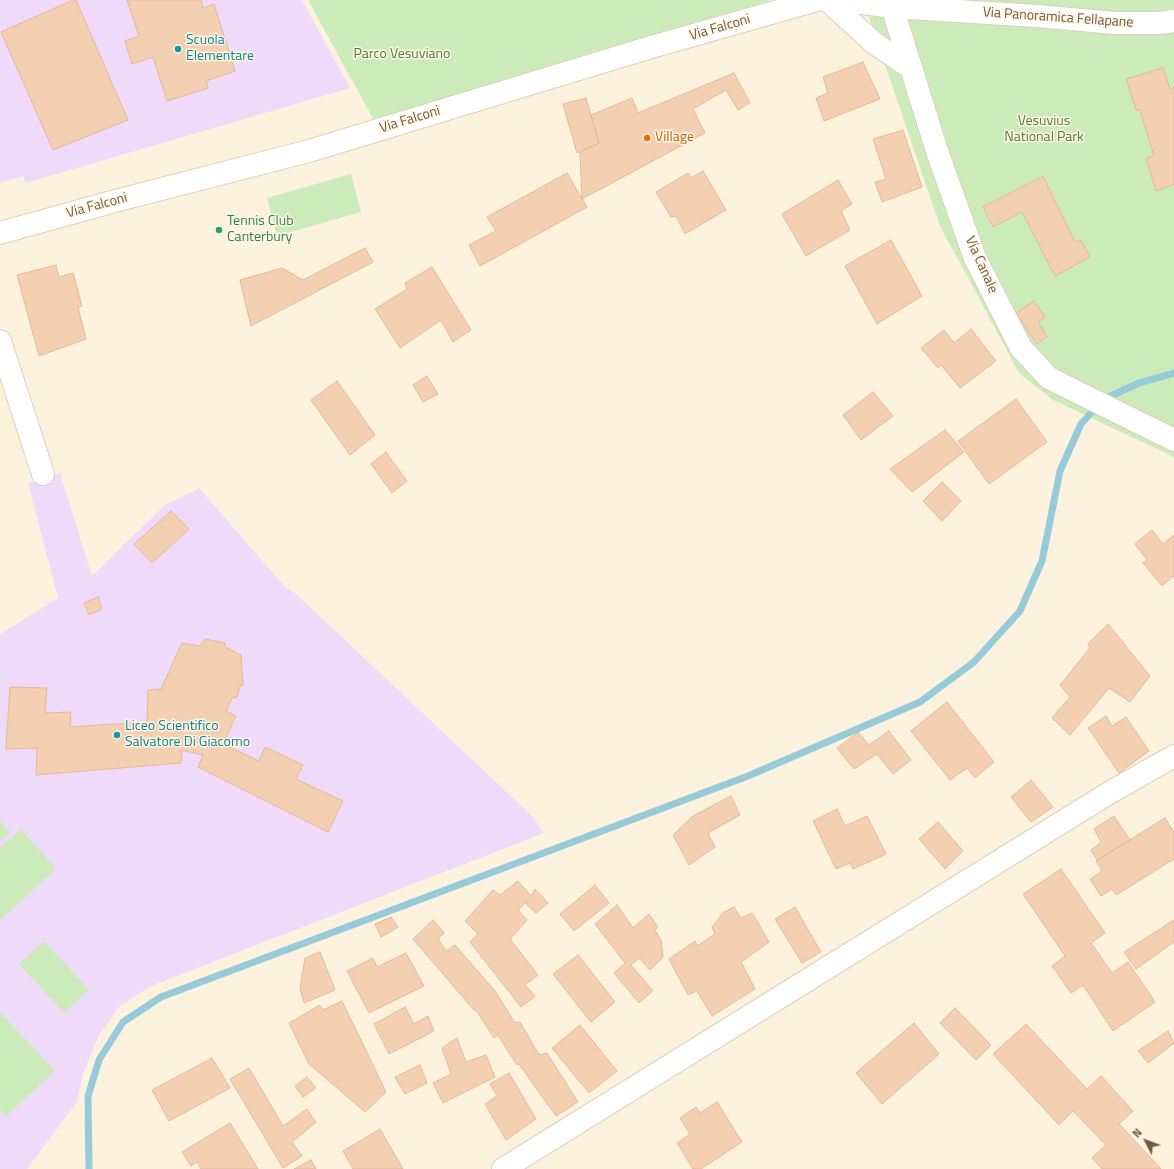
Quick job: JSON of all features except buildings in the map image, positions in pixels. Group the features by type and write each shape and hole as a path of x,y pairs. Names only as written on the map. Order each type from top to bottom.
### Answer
{"street":[{"name":"Via Falconi","path":"0,233 123,199 309,151 648,48 817,0"},
{"path":"826,0 874,43 911,68"},
{"path":"840,0 891,4"},
{"name":"Via Canale","path":"891,4 937,151 975,258 1021,348 1050,378 1174,440"},
{"name":"Via Panoramica Fellapane","path":"891,4 1115,23 1159,23 1174,21"},
{"path":"0,341 43,474"},
{"path":"516,1166 1089,806 1174,756"}],"shaded area":[{"path":"0,0 302,0 350,88 26,183 23,176 0,183"},
{"path":"60,473 92,576 165,505 199,488 286,588 295,593 533,817 544,833 151,986 120,1006 99,1035 83,1074 77,1102 27,1169 0,1169 0,634 58,598 28,483"}],"green space":[{"name":"Parco Vesuviano","path":"308,0 771,0 375,122"},
{"name":"Vesuvius National Park","path":"863,0 1174,0 1174,457 1053,400 1019,373 940,226"},
{"path":"351,174 361,212 277,236 267,198"},
{"path":"0,821 10,832 0,841"},
{"path":"21,829 56,869 0,920 0,848"},
{"path":"44,941 89,990 64,1013 19,964"},
{"path":"0,1012 55,1071 6,1116 0,1110"}],"waterway":[{"path":"89,1169 88,1096 99,1060 123,1022 161,997 748,776 920,702 974,662 1020,611 1042,561 1060,471 1081,424 1104,399 1139,383 1174,373"}],"place":[{"name":"Scuola Elementare","path":"178,49"},
{"name":"Village","path":"647,138"},
{"name":"Tennis Club Canterbury","path":"219,230"},
{"name":"Liceo Scientifico Salvatore Di Giacomo","path":"117,735"}]}
